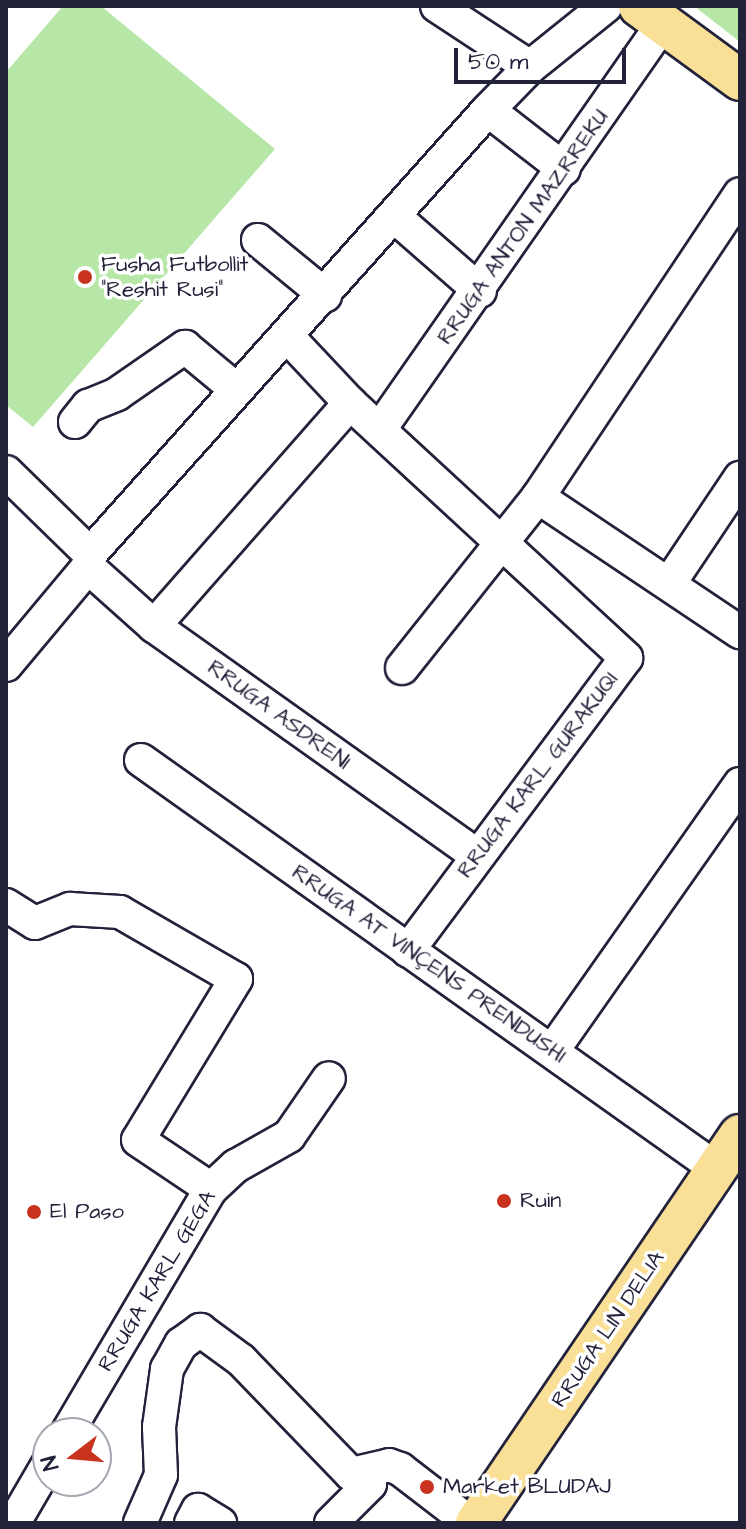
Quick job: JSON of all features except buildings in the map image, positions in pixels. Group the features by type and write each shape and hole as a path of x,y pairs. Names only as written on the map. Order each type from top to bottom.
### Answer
{"main road":[{"path":"651,15 740,80"},
{"name":"RRUGA LIN DELIA","path":"473,1523 740,1135"}],"street":[{"path":"437,6 530,67"},
{"path":"6,665 89,560 488,110 530,67 606,6"},
{"name":"RRUGA ANTON MAZRREKU","path":"380,429 564,169 651,15"},
{"path":"488,110 564,169"},
{"path":"402,668 504,544 538,497 740,194"},
{"path":"394,216 480,291"},
{"path":"258,240 325,295"},
{"name":"RRUGA KARL GURAKUQI","path":"288,337 350,403 626,658 476,855 408,951"},
{"path":"75,422 88,406 117,394 185,347 237,390"},
{"path":"154,626 350,403"},
{"name":"RRUGA ASDRENI","path":"6,472 154,626 476,855"},
{"path":"669,584 740,478"},
{"path":"538,497 740,632"},
{"name":"RRUGA AT VINÇENS PRENDUSHI","path":"141,760 717,1169"},
{"path":"553,1050 740,784"},
{"path":"6,905 35,923 70,909 120,912 236,979 138,1140 211,1189"},
{"name":"RRUGA KARL GEGA","path":"76,1417 211,1189 236,1166 289,1136 329,1078"},
{"path":"140,1523 161,1475 159,1427 167,1369 181,1344 200,1330 241,1360 351,1474 389,1465 400,1469 473,1523"},
{"path":"331,1523 370,1484 370,1471"},
{"path":"15,1518 32,1490"},
{"path":"191,1523 198,1510 220,1523"}],"green space":[{"name":"Fusha Futbollit \"Reshit Rusi\"","path":"63,6 101,6 275,149 33,427 6,405 6,72"},
{"path":"694,6 740,6 740,42"}],"place":[{"name":"Fusha Futbollit \"Reshit Rusi\"","path":"85,277"},
{"name":"Ruin","path":"504,1201"},
{"name":"El Paso","path":"34,1212"},
{"name":"Market BLUDAJ","path":"427,1487"}]}
